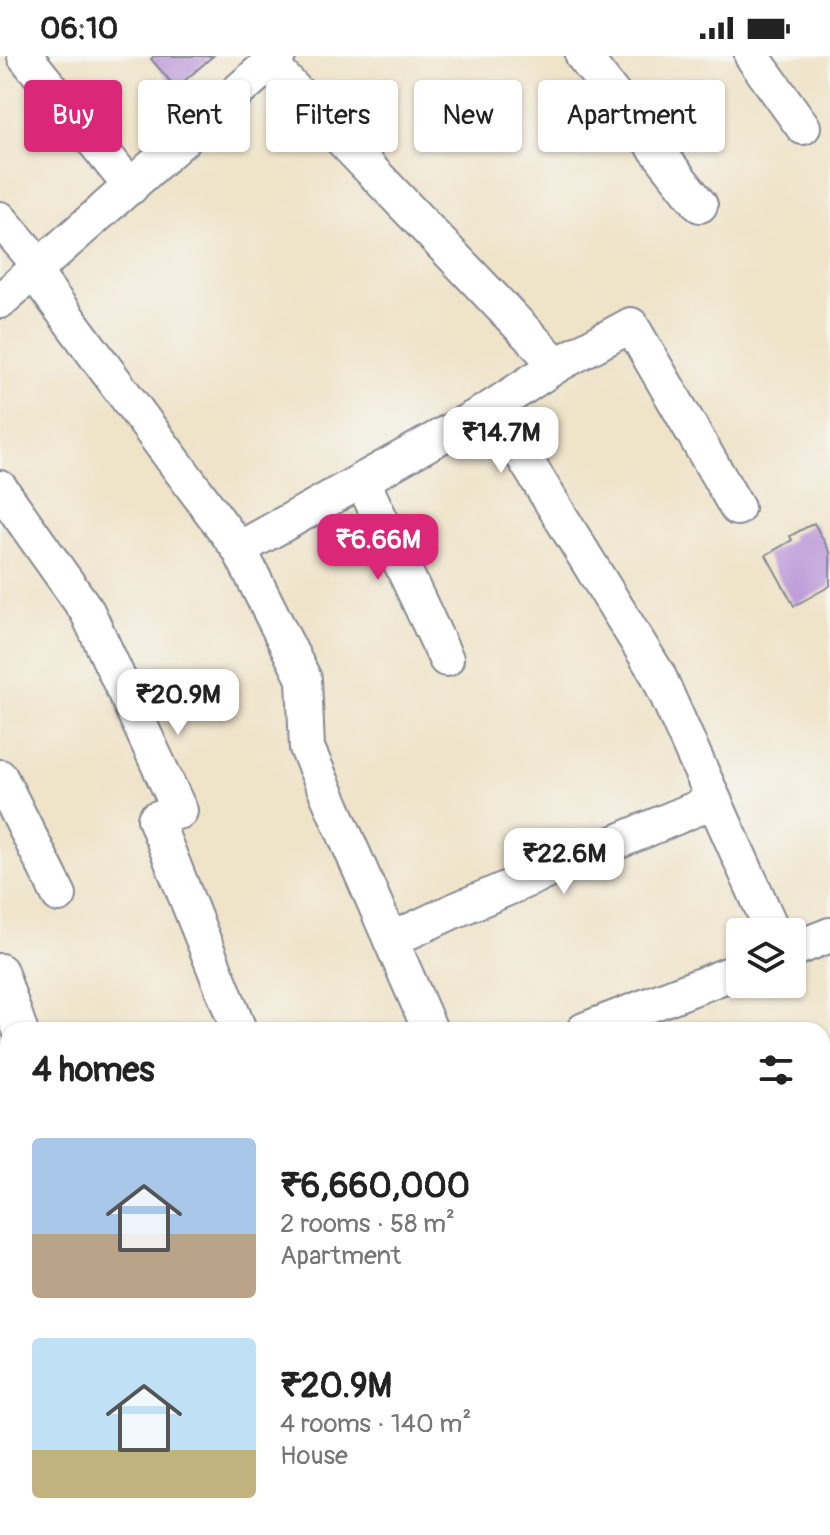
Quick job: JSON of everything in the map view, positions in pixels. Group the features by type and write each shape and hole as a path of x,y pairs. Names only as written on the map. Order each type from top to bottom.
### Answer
{"street":[{"path":"25,56 131,187"},
{"path":"583,56 700,205"},
{"path":"752,56 803,127"},
{"path":"0,301 131,187 262,62 557,365"},
{"path":"0,219 239,549 304,679 307,748 427,1022"},
{"path":"239,549 493,407 557,365 631,325 737,508"},
{"path":"493,407 658,675 767,918"},
{"path":"362,480 446,659"},
{"path":"0,488 87,611 180,811 155,819 236,1022"},
{"path":"0,777 59,895"},
{"path":"391,940 714,801"},
{"path":"806,944 830,935"},
{"path":"0,971 17,1022"},
{"path":"605,1022 726,975"}],"building":[{"path":"154,56 213,56 185,80 169,80 151,59"},
{"path":"814,523 830,552 830,586 794,606 766,555 792,540 790,536"}]}
